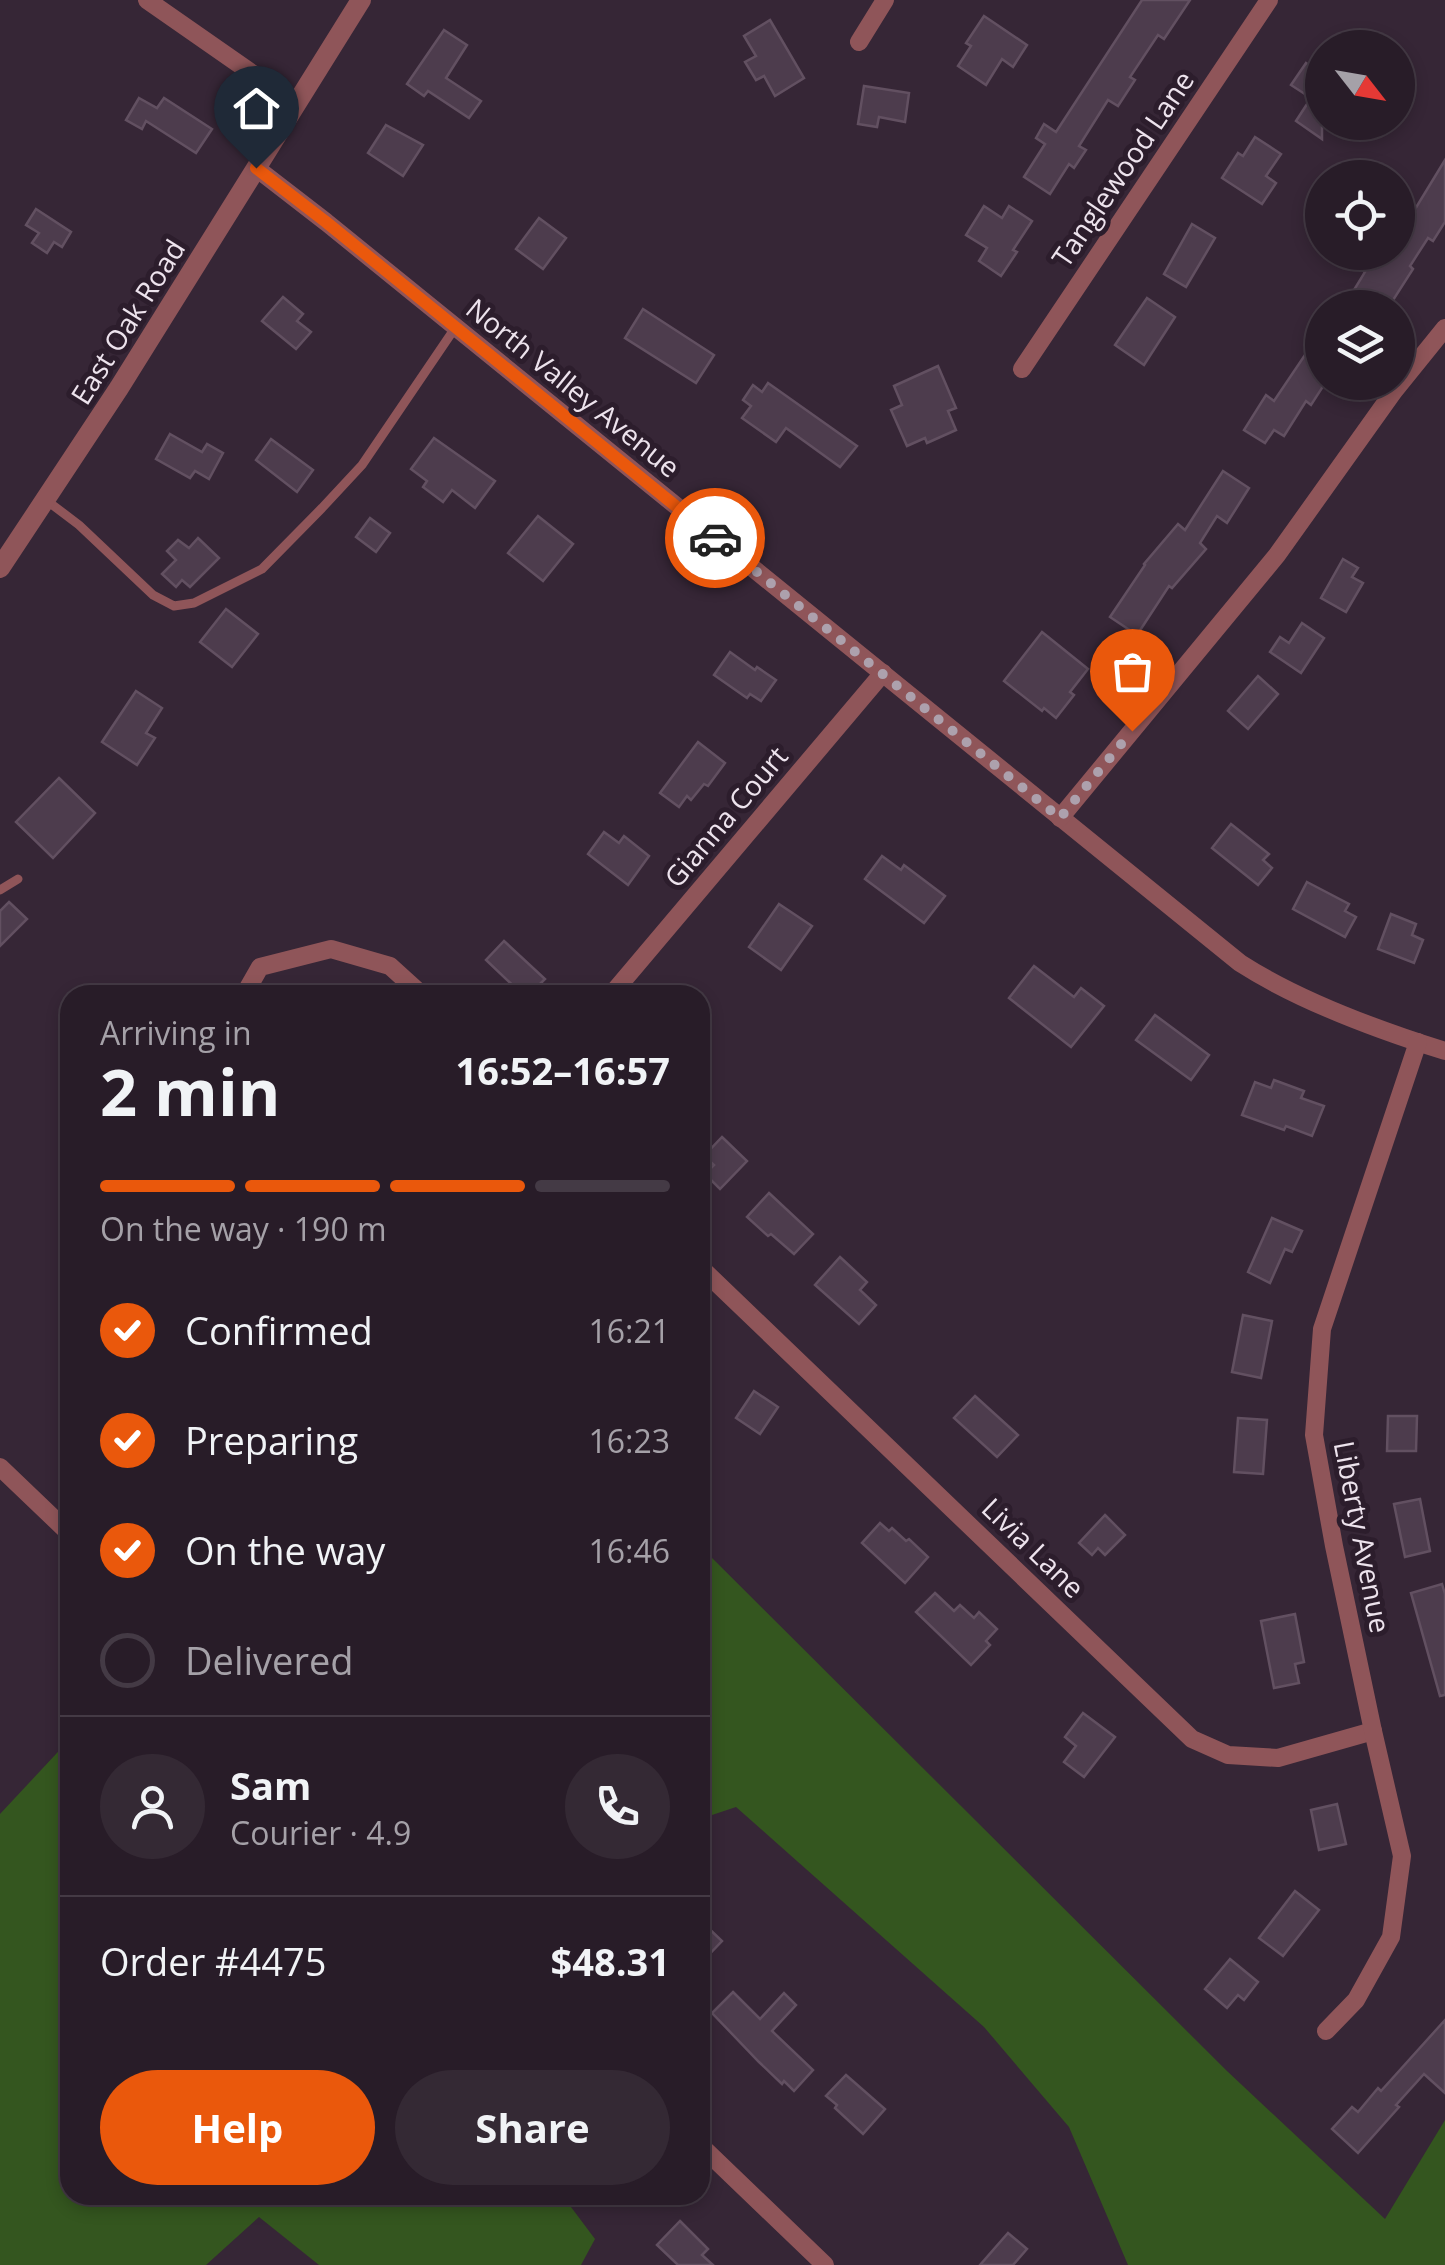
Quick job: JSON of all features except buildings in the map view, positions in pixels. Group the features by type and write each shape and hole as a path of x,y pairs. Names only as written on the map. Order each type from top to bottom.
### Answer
{"street":[{"path":"146,0 296,104"},
{"name":"East Oak Road","path":"0,568 361,0"},
{"path":"859,42 885,0"},
{"name":"Tanglewood Lane","path":"1022,369 1269,0"},
{"name":"North Valley Avenue","path":"256,168 1211,942 1268,981 1297,995 1445,1050"},
{"path":"1060,818 1277,555 1394,391 1445,328"},
{"name":"Gianna Court","path":"619,985 882,673"},
{"path":"250,985 260,966 331,949 390,966 411,985"},
{"name":"Liberty Avenue","path":"1326,2031 1356,2000 1391,1936 1402,1856 1334,1546 1314,1434 1322,1330 1418,1042"},
{"name":"Livia Lane","path":"710,1278 1192,1738 1228,1755 1278,1758 1373,1731"},
{"path":"0,1467 60,1524"},
{"path":"710,2155 826,2265"}],"lane":[{"path":"46,500 79,525 153,595 174,606 194,603 262,569 322,508 362,465 455,328"},
{"path":"0,890 18,879"}],"green space":[{"path":"710,1556 1227,2071 1385,2219 1445,2120 1445,2265 1128,2265 1069,2127 984,2027 736,1807 710,1816"},
{"path":"60,1750 60,2205 570,2205 595,2239 581,2265 319,2265 259,2217 206,2265 0,2265 0,1814"}],"way so far":[{"path":"715,538 1060,818 1132,731"}],"route":[{"path":"256,168 715,538"}]}
